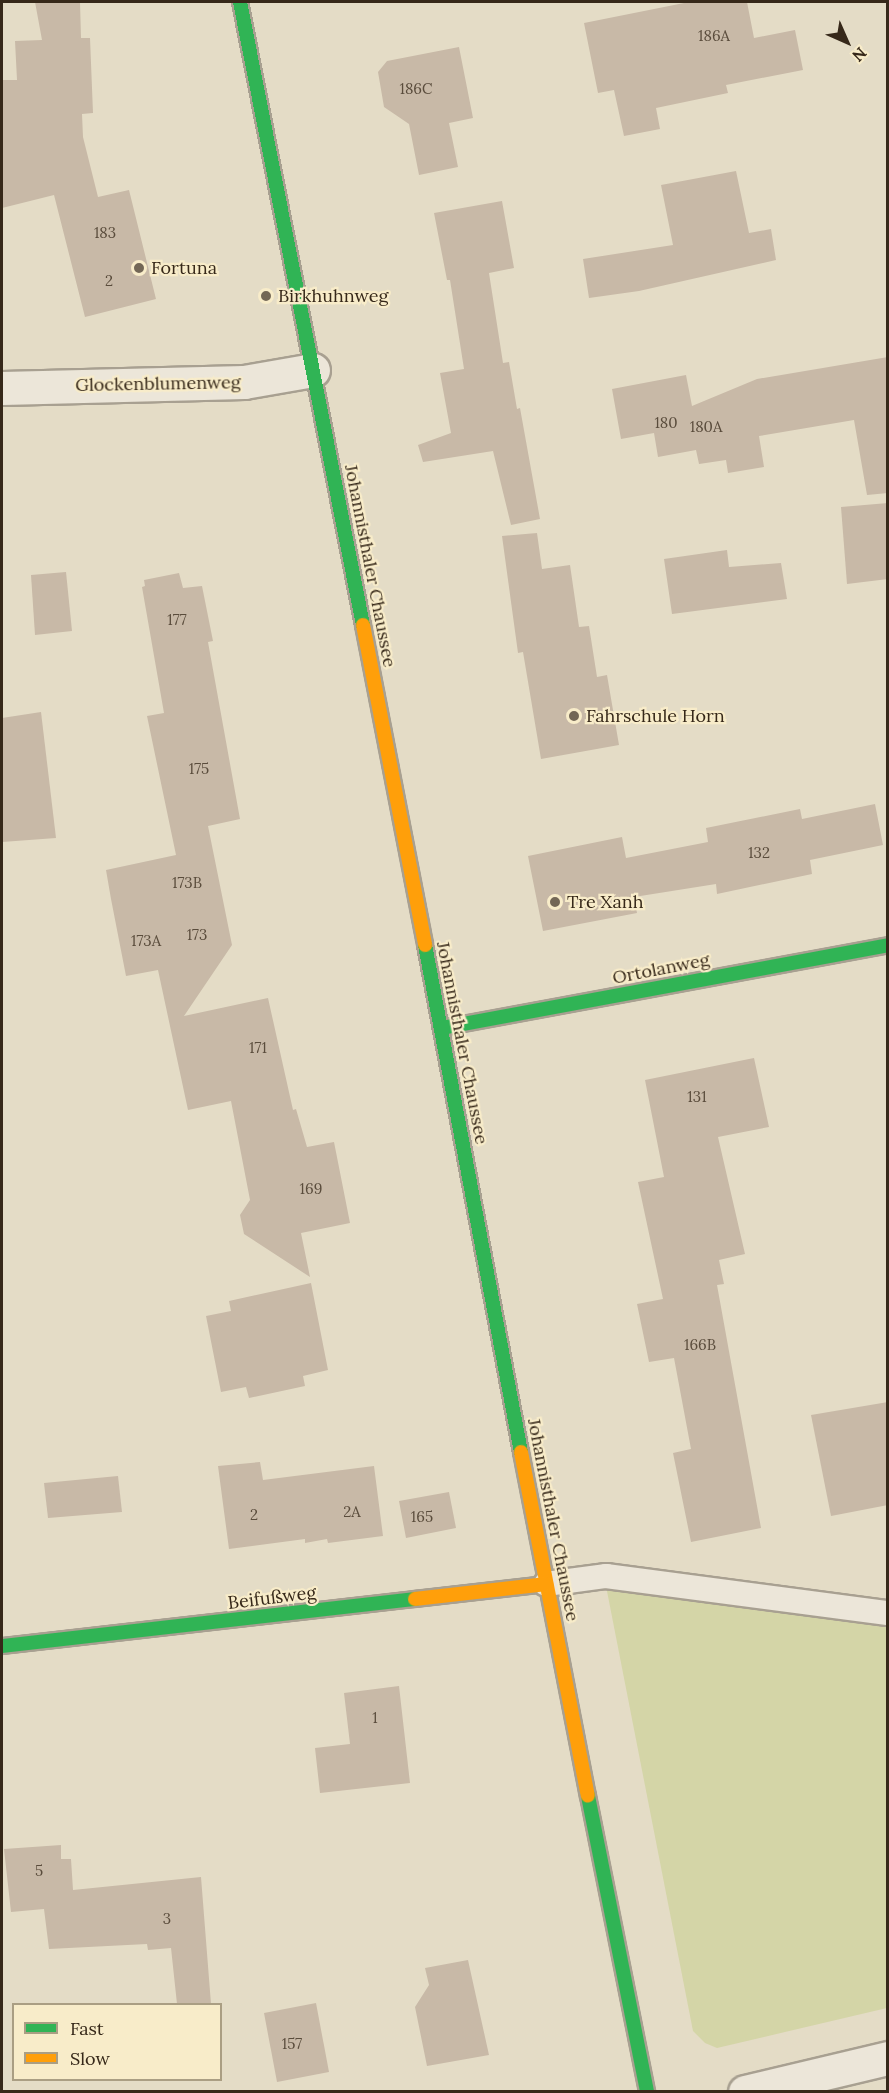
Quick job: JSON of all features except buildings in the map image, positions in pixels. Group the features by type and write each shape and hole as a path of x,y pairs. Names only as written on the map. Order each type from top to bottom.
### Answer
{"street":[{"name":"Johannisthaler Chaussee","path":"240,2 441,1028 546,1584 647,2091"},
{"name":"Glockenblumenweg","path":"2,388 244,382 313,370"},
{"name":"Ortolanweg","path":"441,1028 888,945"},
{"name":"Beifußweg","path":"2,1647 546,1584"},
{"path":"745,2091 888,2058"}],"lane":[{"path":"546,1584 606,1576 888,1613"}],"green space":[{"path":"606,1586 887,1625 887,2008 717,2048 705,2043 693,2031"}],"traffic: fast":[{"path":"240,2 363,625"},
{"path":"425,945 521,1452"},
{"path":"441,1028 888,945"},
{"path":"2,1646 415,1599"},
{"path":"588,1796 647,2092"}],"traffic: slow":[{"path":"363,625 425,945"},
{"path":"521,1452 588,1796"},
{"path":"415,1599 546,1584"}],"place":[{"name":"Fortuna","path":"139,268"},
{"name":"Birkhuhnweg","path":"266,296"},
{"name":"Fahrschule Horn","path":"574,716"},
{"name":"Tre Xanh","path":"555,902"}]}
